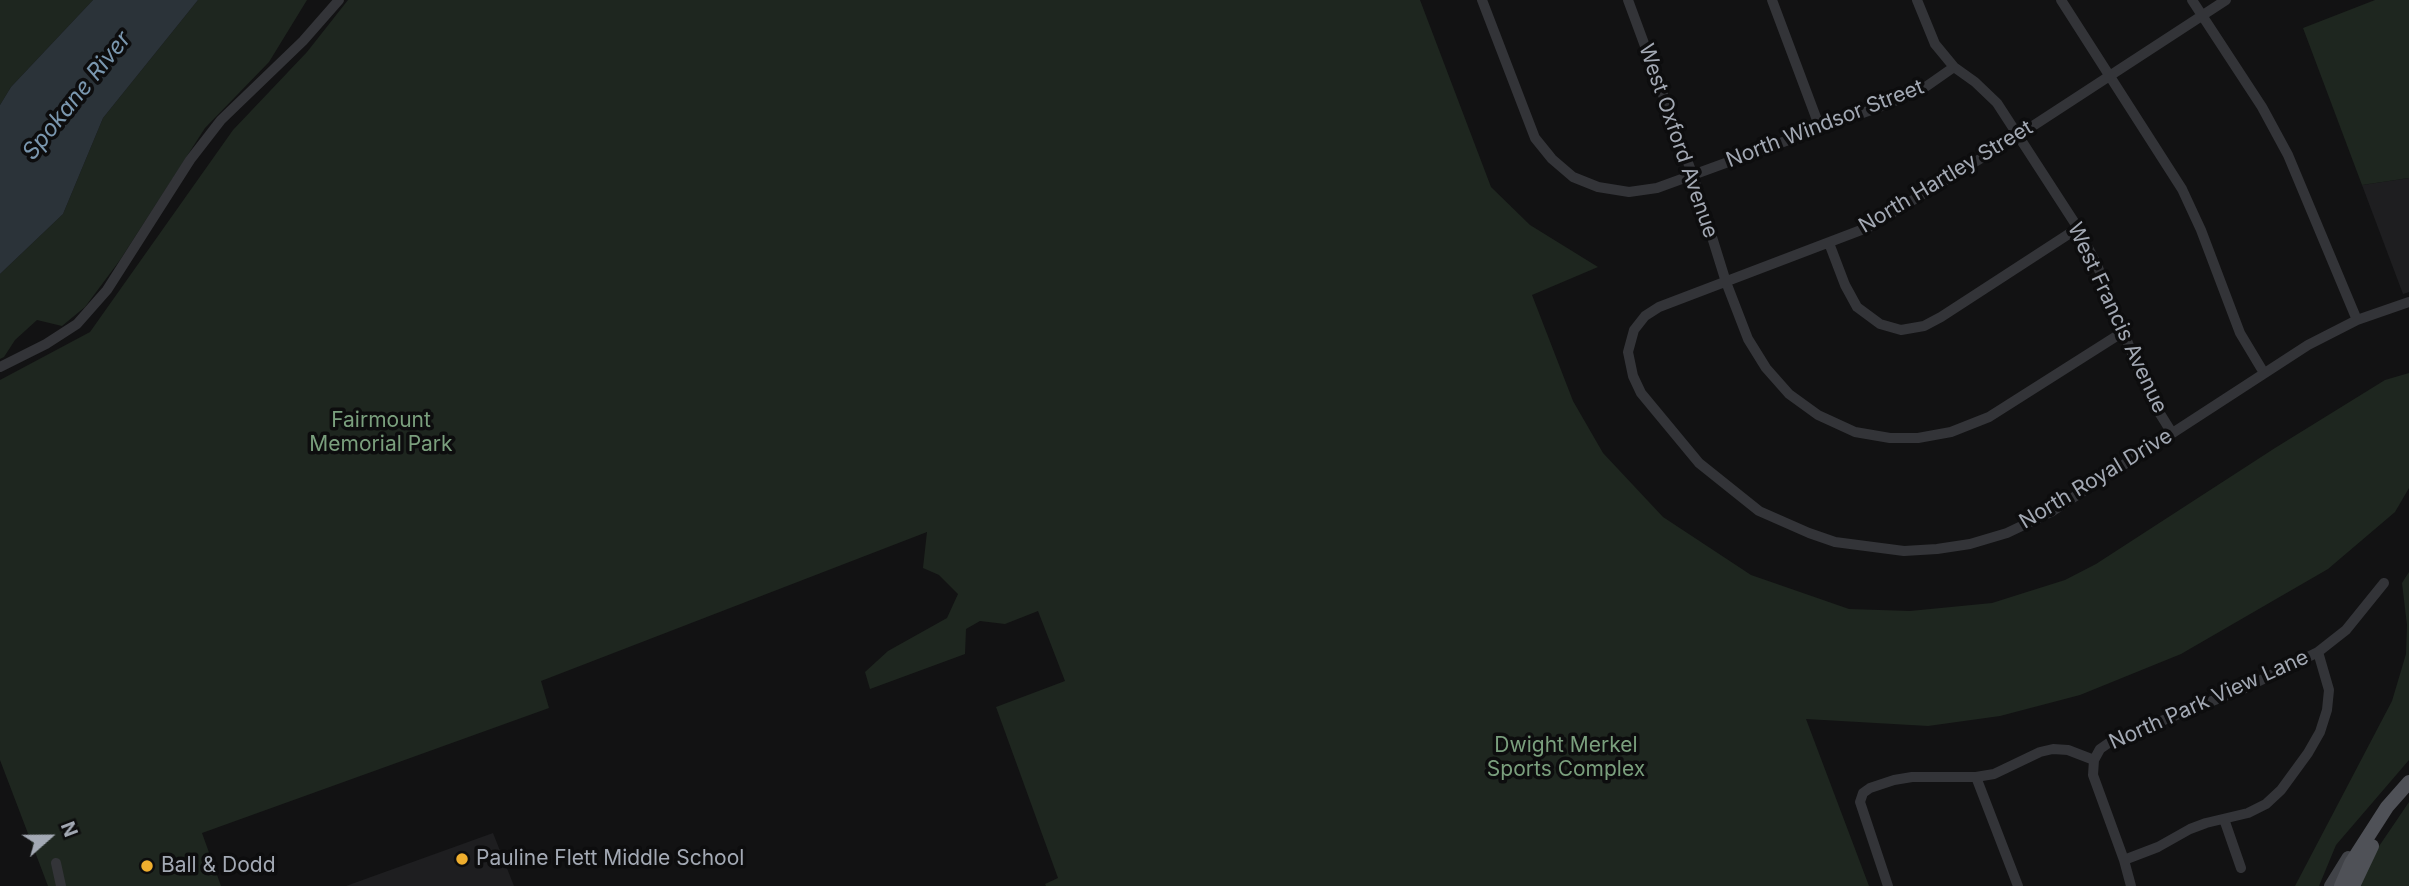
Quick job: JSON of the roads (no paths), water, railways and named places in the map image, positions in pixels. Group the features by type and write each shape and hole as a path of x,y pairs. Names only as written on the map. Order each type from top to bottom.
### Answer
{"main road":[{"path":"2330,886 2354,848 2409,782"},
{"path":"2353,886 2373,844 2409,788"},
{"path":"2340,886 2351,863 2387,807"}],"street":[{"path":"0,367 46,344 77,324 107,290 190,160 220,120 303,41 339,0"},
{"name":"North Windsor Street","path":"1482,0 1535,138 1552,159 1573,177 1598,187 1629,192 1657,188 1693,176 1890,103 1924,88 1954,67"},
{"name":"West Oxford Avenue","path":"1628,0 1693,176 1726,282 1748,339 1766,369 1789,394 1818,415 1855,432 1891,438 1918,438 1951,432 1989,417 2123,331"},
{"path":"1772,0 1820,128"},
{"name":"West Francis Avenue","path":"1917,0 1936,44 1954,67 1997,103 2078,228 2097,265 2149,396 2172,433"},
{"path":"2061,0 2182,189 2201,230 2240,332 2263,373"},
{"path":"2192,0 2262,107 2288,155 2357,320"},
{"name":"North Hartley Street","path":"1628,352 1634,330 1645,316 1659,307 1869,226 2019,135 2226,0"},
{"path":"1829,243 1845,285 1857,307 1880,324 1901,330 1924,326 1941,317 2078,228"},
{"name":"North Royal Drive","path":"1628,352 1633,376 1641,393 1699,463 1759,511 1809,533 1835,541 1904,551 1937,550 2007,533 2051,512 2308,345 2357,320 2409,302"},
{"name":"North Park View Lane","path":"1888,886 1860,802 1863,793 1870,788 1894,779 1994,774 2040,752 2053,749 2068,750 2095,760 2100,749 2113,740 2245,688 2318,652 2346,630 2384,583"},
{"path":"2124,860 2158,847 2190,829 2248,813 2266,804 2296,773 2319,732 2328,700 2329,690 2318,652"},
{"path":"2095,760 2093,775 2131,886"},
{"path":"1976,777 2018,886"},
{"path":"2224,819 2241,869"},
{"path":"56,863 61,886"}],"water":[{"name":"Spokane River","path":"93,0 198,0 103,118 63,214 0,274 0,105 11,87"}],"place":[{"name":"Pauline Flett Middle School","path":"462,859"},
{"name":"Ball & Dodd","path":"147,866"}],"park label":[{"name":"Fairmount Memorial Park","path":"381,433"},
{"name":"Dwight Merkel Sports Complex","path":"1566,758"}]}
